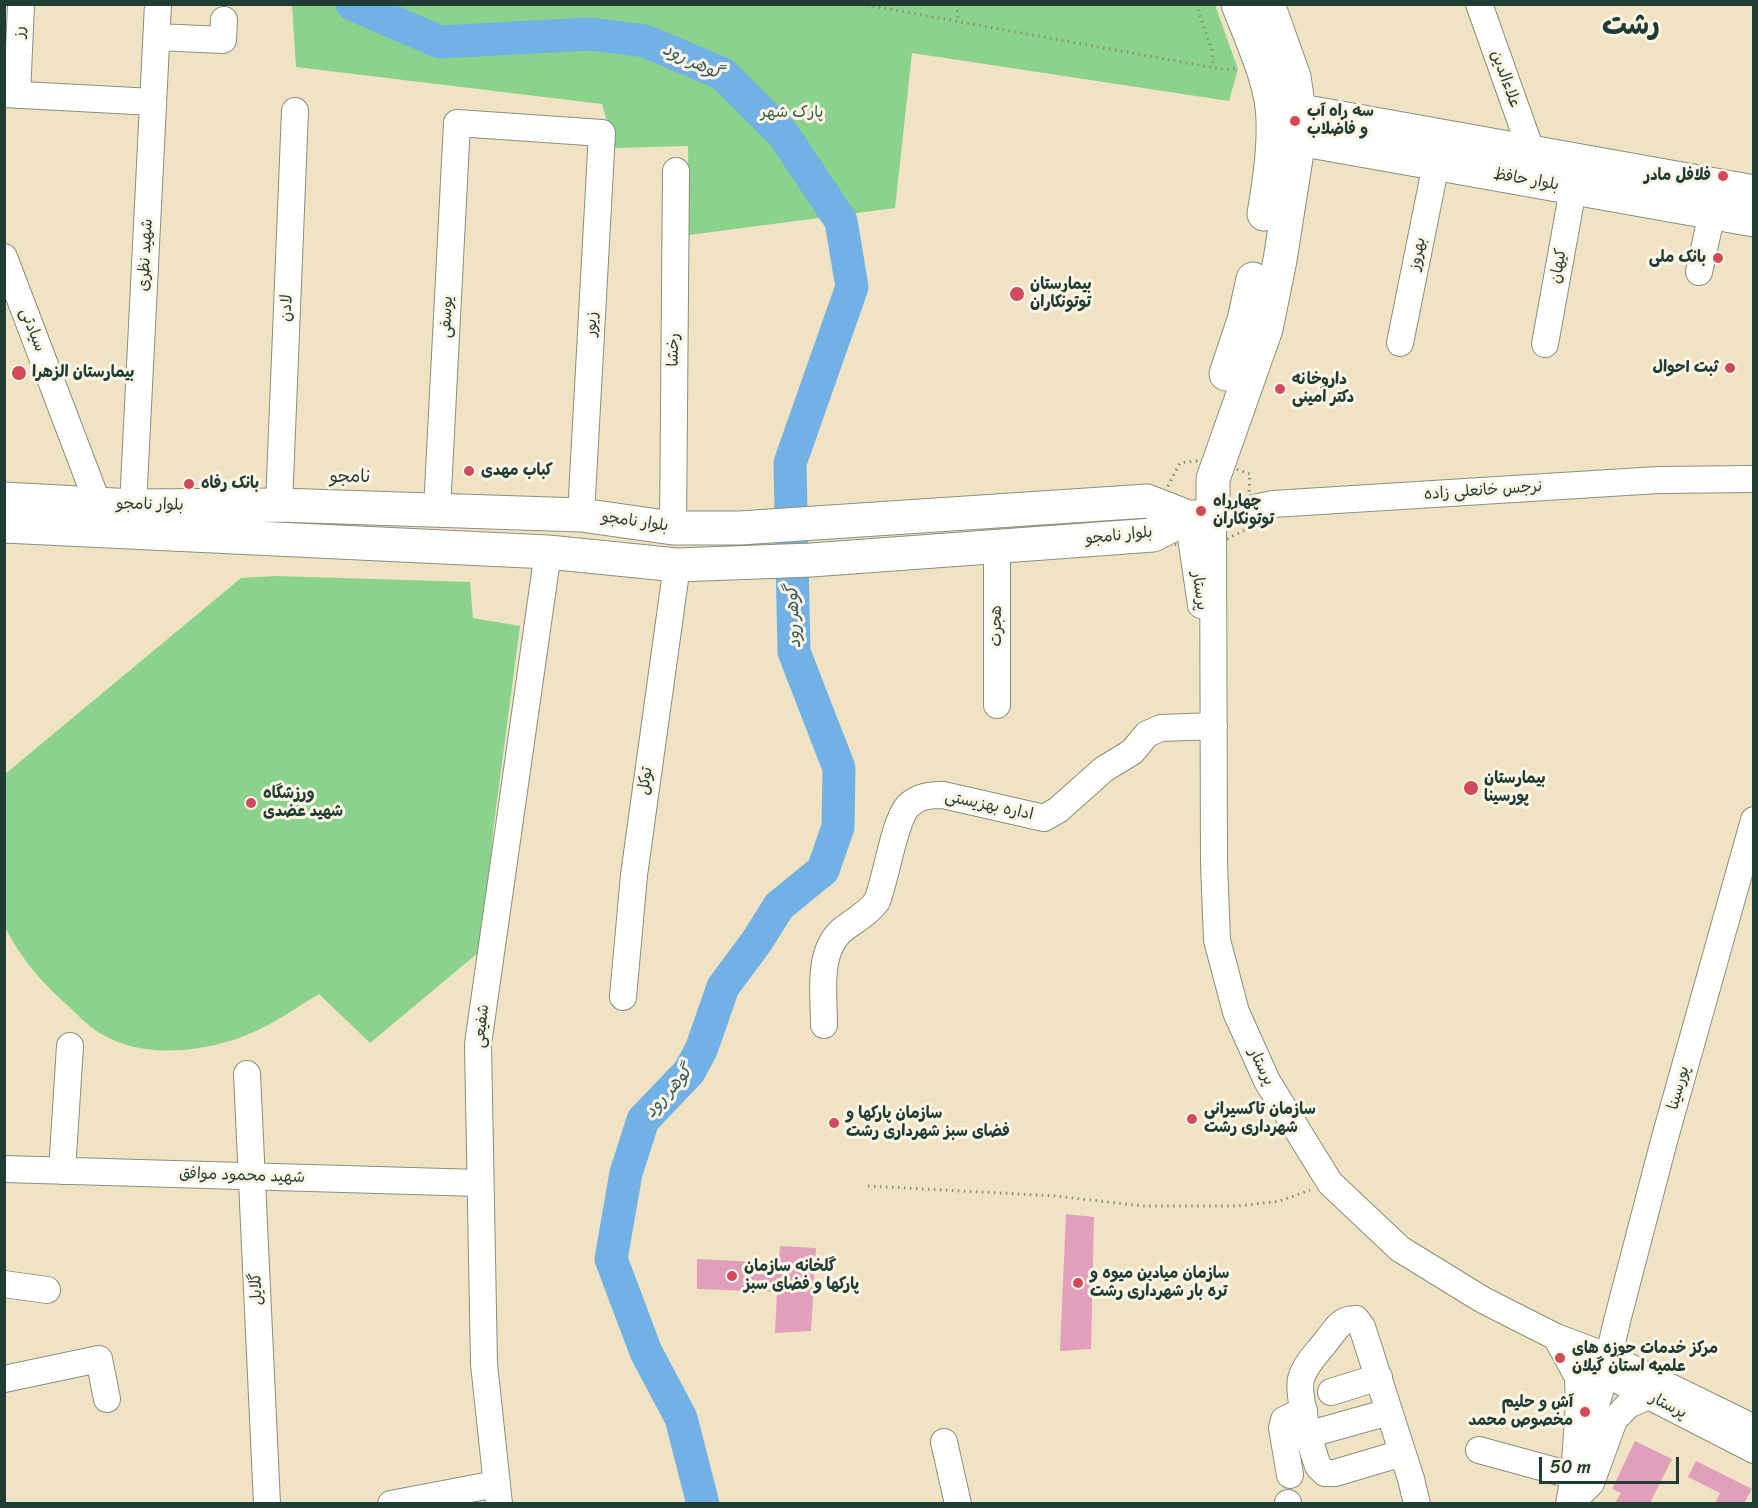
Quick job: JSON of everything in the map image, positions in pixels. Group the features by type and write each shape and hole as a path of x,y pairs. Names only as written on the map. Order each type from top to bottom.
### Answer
{"main road":[{"path":"1238,4 1267,83 1291,123"},
{"path":"1201,517 1213,479 1207,462 1266,329 1280,260 1294,77 1268,4"},
{"name":"بلوار حافظ","path":"1291,123 1532,153 1754,192"},
{"name":"بلوار حافظ","path":"1291,123 1436,164 1754,220"},
{"name":"بلوار نامجو","path":"4,499 133,506 279,505 581,515 672,528 740,528 1147,501 1201,517"},
{"name":"بلوار نامجو","path":"4,526 548,552 677,565 811,560 1153,535 1201,517"},
{"path":"811,560 812,523"}],"street":[{"name":"رز","path":"11,94 21,4"},
{"name":"شهید نظری","path":"133,506 158,4"},
{"name":"علاءالدین","path":"1479,4 1532,153"},
{"path":"157,37 223,39 224,20"},
{"path":"11,94 153,102"},
{"name":"لادن","path":"279,505 295,111"},
{"name":"زیور","path":"457,123 602,133 581,515"},
{"name":"یوسفی","path":"437,510 457,123"},
{"name":"بهروز","path":"1400,343 1436,164"},
{"name":"رخشا","path":"672,528 676,171"},
{"name":"کیهان","path":"1545,344 1573,189"},
{"path":"1699,272 1712,213"},
{"name":"سیادتی","path":"4,257 98,504"},
{"name":"نرجس خانعلی زاده","path":"1201,517 1273,504 1658,480 1754,479"},
{"name":"پرستار","path":"1201,517 1214,713 1214,863 1217,940 1236,1012 1267,1081 1330,1183 1400,1249 1483,1300 1607,1365 1754,1428"},
{"name":"هجرت","path":"997,546 997,705"},
{"name":"شفیعی","path":"497,1494 484,1364 478,1044 548,552"},
{"name":"توکل","path":"623,997 634,875 677,565"},
{"name":"اداره بهزیستی","path":"824,1025 824,971 831,945 840,932 873,907 877,901 901,817 913,802 933,795 943,795 1044,818 1058,810 1104,769 1132,752 1153,730 1214,713"},
{"name":"پورسینا","path":"1574,1476 1607,1365 1664,1141 1754,820"},
{"path":"62,1171 70,1046"},
{"name":"گلایل","path":"247,1074 267,1503"},
{"name":"شهید محمود موافق","path":"4,1169 480,1183"},
{"path":"4,1284 47,1290"},
{"path":"1402,1453 1335,1473 1325,1473 1318,1466 1300,1380 1304,1370 1339,1324 1347,1319 1356,1319 1362,1327 1379,1377 1389,1412 1402,1453 1417,1503"},
{"path":"1556,1337 1578,1377 1579,1406 1570,1503"},
{"path":"4,1379 99,1359 107,1399"},
{"name":"پرستار","path":"1607,1365 1649,1396 1754,1450"},
{"path":"1331,1392 1379,1377"},
{"path":"1570,1503 1591,1483 1614,1420 1628,1405 1649,1396"},
{"path":"1290,1475 1282,1428 1284,1420 1307,1422 1389,1412"},
{"path":"944,1443 958,1503"},
{"path":"1479,1450 1574,1476"},
{"path":"391,1503 497,1494"}],"path":[{"path":"861,4 1226,70 1260,65"},
{"path":"957,4 958,22"},
{"path":"1196,5 1212,51 1213,67"},
{"path":"1158,505 1180,463 1207,462"},
{"path":"868,1186 1055,1196 1143,1206 1238,1206 1280,1201 1330,1183"}],"green space":[{"name":"پارک شهر","path":"292,5 1215,5 1238,69 1229,101 912,53 895,208 689,235 688,146 615,148 602,104 296,67"},
{"name":"ورزشگاه شهید عضدی","path":"275,576 470,582 473,618 520,626 493,831 484,937 479,952 370,1043 319,994 260,1029 239,1038 202,1048 163,1050 144,1049 125,1044 91,1027 58,997 24,959 5,927 4,775 241,578"}],"building":[{"name":"سازمان میادین میوه و تره بار شهرداری رشت","path":"1066,1214 1094,1217 1091,1349 1060,1351"},
{"path":"780,1246 816,1248 811,1331 775,1333 777,1292 697,1289 697,1259 779,1263"},
{"path":"1635,1441 1672,1459 1650,1503 1615,1503 1621,1493 1612,1489"},
{"path":"1696,1461 1752,1489 1744,1503 1715,1503 1720,1493 1688,1477"}],"waterway":[{"name":"گوهر رود","path":"352,4 440,42 590,34 645,41 723,74 783,134 841,221 852,287 790,463 794,652 839,768 838,827 823,870 779,906 757,941 723,987 701,1050 689,1072 643,1120 626,1173 611,1259 646,1352 681,1418 703,1504"}],"place":[{"name":"سه راه آب و فاضلاب","path":"1295,121"},
{"name":"فلافل مادر","path":"1723,176"},
{"name":"بانک ملی","path":"1718,258"},
{"name":"بیمارستان توتونکاران","path":"1017,294"},
{"name":"ثبت احوال","path":"1730,368"},
{"name":"بیمارستان الزهرا","path":"19,373"},
{"name":"داروخانه دکتر امینی","path":"1280,389"},
{"name":"کباب مهدی","path":"469,471"},
{"name":"بانک رفاه","path":"189,484"},
{"name":"چهارراه توتونکاران","path":"1201,511"},
{"name":"بیمارستان پورسینا","path":"1471,788"},
{"name":"ورزشگاه شهید عضدی","path":"251,803"},
{"name":"سازمان تاکسیرانی شهرداری رشت","path":"1192,1119"},
{"name":"سازمان پارکها و فضای سبز شهرداری رشت","path":"834,1123"},
{"name":"گلخانه سازمان پارکها و فضای سبز","path":"732,1276"},
{"name":"سازمان میادین میوه و تره بار شهرداری رشت","path":"1078,1283"},
{"name":"مرکز خدمات حوزه های علمیه استان گیلان","path":"1560,1358"},
{"name":"آش و حلیم مخصوص محمد","path":"1585,1412"}],"district":[{"name":"رشت","path":"1631,27"},
{"name":"نامجو","path":"350,477"}]}
